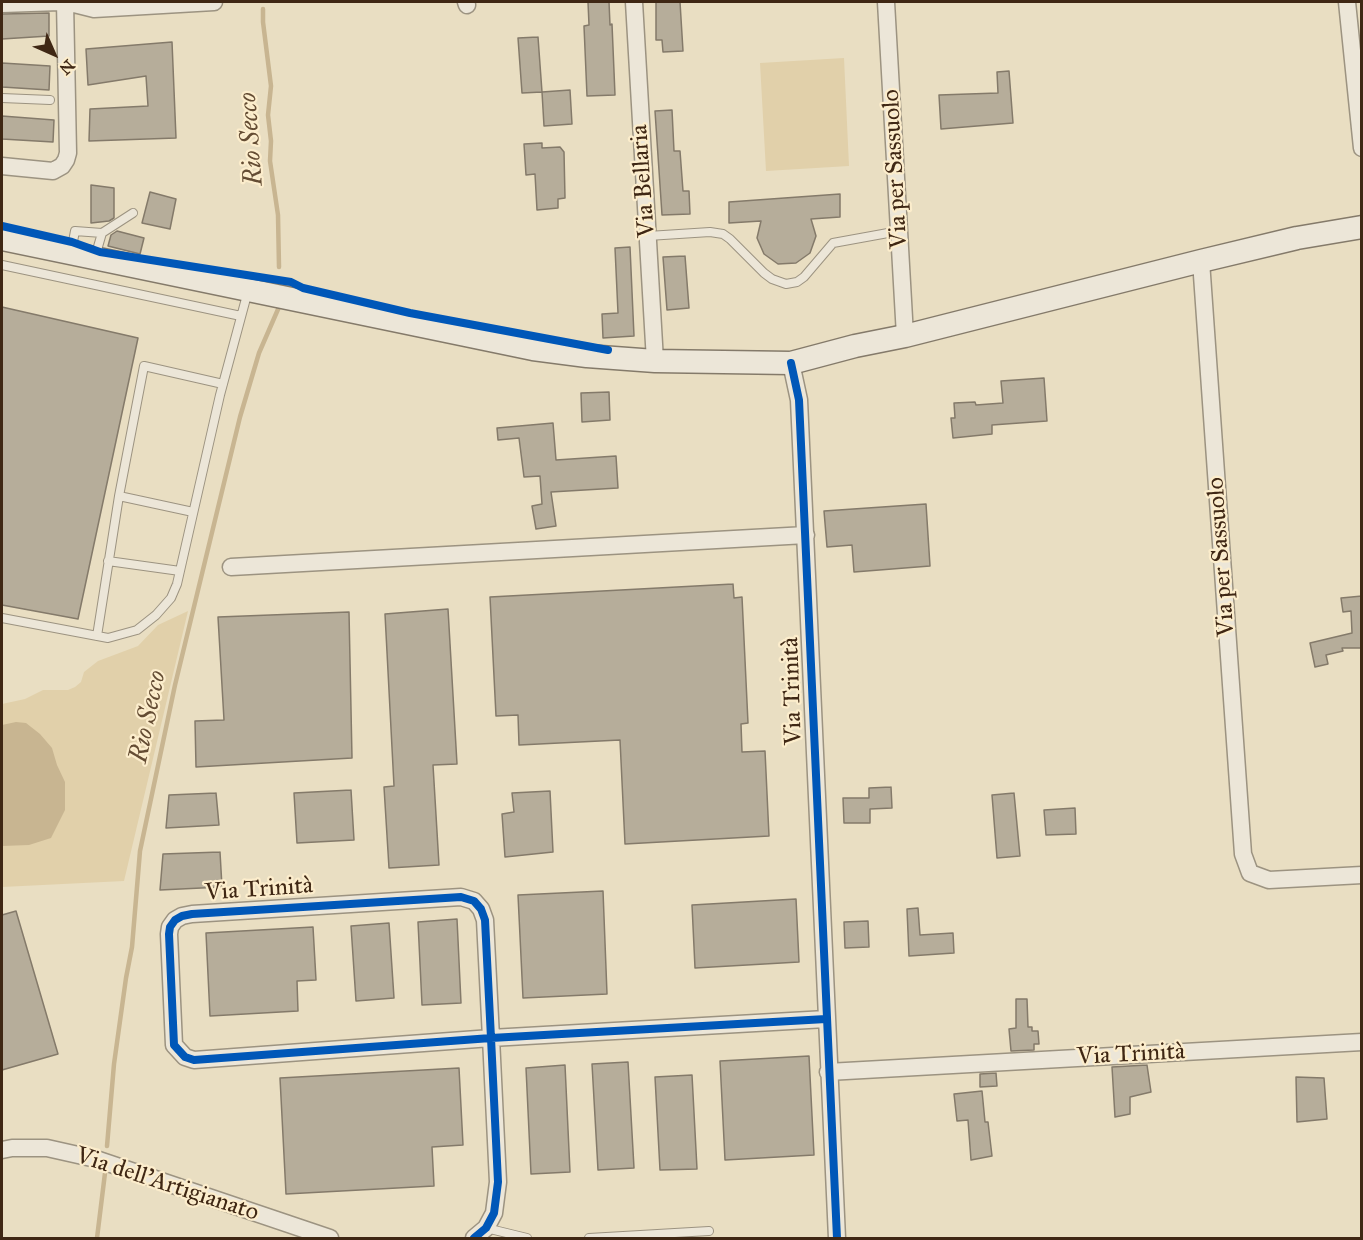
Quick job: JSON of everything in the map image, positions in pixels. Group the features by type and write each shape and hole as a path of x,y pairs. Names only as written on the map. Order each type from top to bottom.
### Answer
{"main road":[{"path":"2,239 533,349 655,361 791,363 1297,238 1362,227"}],"street":[{"path":"2,4 60,2"},
{"path":"2,166 47,171 58,169 62,166 68,153 65,2 94,9 214,2"},
{"name":"Via Bellaria","path":"634,2 655,361"},
{"name":"Via per Sassuolo","path":"886,2 905,336"},
{"path":"1347,2 1362,148"},
{"name":"Via per Sassuolo","path":"1201,261 1243,854 1250,873 1269,880 1362,875"},
{"name":"Via Trinità","path":"791,363 799,400 837,1239"},
{"path":"231,567 806,535"},
{"name":"Via Trinità","path":"480,1233 494,1213 498,1182 491,1038 485,920 481,909 474,901 462,897 192,914 175,920 170,927 174,1045 184,1057 194,1060 491,1038 826,1019"},
{"name":"Via Trinità","path":"828,1072 1362,1042"},
{"name":"Via dell'Artigianato","path":"2,1150 47,1148 96,1159 330,1239"}],"lane":[{"path":"2,98 50,100"},
{"path":"71,252 75,231 102,233 133,213"},
{"path":"648,236 710,232 723,234 764,273 786,284 797,282 804,277 834,243 899,231"},
{"path":"95,258 102,233"},
{"path":"2,266 241,316"},
{"path":"2,618 108,638 137,630 156,615 171,598 180,571 223,384 248,291"},
{"path":"97,636 119,496 144,366 223,384"},
{"path":"119,496 193,512"},
{"path":"108,561 180,571"},
{"path":"589,1239 709,1231"},
{"path":"480,1233 527,1239"}],"shaded area":[{"path":"844,58 849,166 766,171 760,63"},
{"path":"188,611 124,881 2,887 2,704 25,699 43,690 68,690 75,687 81,682 84,672 98,661 138,646 158,625"},
{"path":"16,722 26,723 52,748 65,782 65,810 51,838 29,845 2,846 2,725"}],"building":[{"path":"588,2 609,2 615,95 587,96 584,26 589,25"},
{"path":"656,2 680,2 683,51 663,52 662,40 656,40"},
{"path":"49,13 49,36 2,39 2,14"},
{"path":"538,37 542,92 522,93 518,38"},
{"path":"172,42 176,138 89,141 90,109 148,106 146,76 88,85 86,49"},
{"path":"2,63 50,66 49,90 2,87"},
{"path":"1009,71 1013,123 941,129 939,95 998,93 997,72"},
{"path":"570,90 572,124 544,126 542,92"},
{"path":"672,110 674,151 680,151 683,191 689,191 690,214 662,215 655,111"},
{"path":"2,116 54,120 53,142 2,139"},
{"path":"542,143 542,148 560,147 564,152 565,198 558,199 558,208 537,210 535,174 526,175 524,144"},
{"path":"91,185 114,188 114,218 109,221 91,223"},
{"path":"150,192 176,199 170,229 142,223"},
{"path":"840,194 840,217 811,219 816,236 810,253 796,263 778,264 764,254 757,238 761,221 729,223 729,202"},
{"path":"117,231 144,238 140,254 108,246 111,235"},
{"path":"630,247 634,336 603,338 602,314 618,313 615,248"},
{"path":"685,256 689,308 667,310 663,257"},
{"path":"2,307 138,338 78,619 2,605"},
{"path":"1044,378 1047,421 992,425 992,434 953,438 951,418 955,418 954,403 975,402 976,405 1003,403 1001,381"},
{"path":"609,392 610,420 582,422 581,393"},
{"path":"553,423 556,460 616,456 618,488 551,492 556,526 536,529 532,506 542,504 540,476 524,477 519,438 498,440 497,428"},
{"path":"926,504 930,566 854,572 852,545 827,547 824,511"},
{"path":"733,584 734,598 742,597 748,723 741,724 742,752 765,751 769,836 625,844 620,740 519,745 518,715 496,716 490,597"},
{"path":"1362,596 1362,648 1342,648 1343,651 1326,655 1328,664 1315,667 1310,643 1352,633 1351,611 1343,612 1341,598"},
{"path":"448,609 457,764 433,765 439,865 389,868 384,787 394,786 385,614"},
{"path":"349,612 352,758 196,767 195,721 224,720 218,617"},
{"path":"891,787 892,808 870,809 870,823 844,823 843,798 869,798 869,788"},
{"path":"351,790 354,840 297,843 294,793"},
{"path":"550,791 553,852 505,857 502,814 514,812 512,793"},
{"path":"216,793 219,825 166,828 169,795"},
{"path":"1014,793 1020,856 997,858 992,795"},
{"path":"1075,808 1076,834 1046,835 1044,810"},
{"path":"220,852 222,887 160,890 163,854"},
{"path":"603,891 607,994 523,998 518,895"},
{"path":"796,899 799,962 695,968 692,905"},
{"path":"918,908 920,935 953,933 954,953 909,956 907,909"},
{"path":"16,911 58,1054 2,1070 2,915"},
{"path":"457,919 461,1003 422,1005 418,922"},
{"path":"868,921 869,947 845,948 844,922"},
{"path":"389,923 394,998 356,1001 351,926"},
{"path":"313,927 316,980 297,981 298,1011 210,1016 206,933"},
{"path":"1016,999 1027,999 1028,1027 1032,1027 1032,1031 1038,1031 1039,1044 1034,1044 1034,1050 1011,1051 1009,1029 1016,1028"},
{"path":"809,1056 814,1155 725,1160 720,1061"},
{"path":"628,1062 634,1168 598,1170 592,1064"},
{"path":"565,1065 570,1172 531,1174 526,1068"},
{"path":"1147,1065 1151,1092 1130,1097 1130,1114 1115,1117 1112,1067"},
{"path":"459,1068 463,1145 432,1147 434,1186 286,1194 280,1078"},
{"path":"996,1073 997,1086 980,1087 980,1074"},
{"path":"692,1075 697,1169 660,1170 655,1077"},
{"path":"1296,1077 1324,1078 1327,1119 1297,1122"},
{"path":"982,1091 992,1156 971,1160 968,1120 957,1121 954,1094"}],"waterway":[{"name":"Rio Secco","path":"263,9 271,86 268,115 271,141 270,161 278,215 279,267"},
{"name":"Rio Secco","path":"107,1146 114,1064 132,947 140,851 175,685 240,417 259,353 279,307"},
{"name":"Rio Secco","path":"97,1238 105,1173"}],"cycle path":[{"path":"2,226 72,242 100,252 291,282 303,288 410,313 608,350"},
{"path":"791,363 799,400 837,1238"},
{"path":"474,1238 486,1228 494,1213 498,1182 491,1038 485,920 481,909 474,901 461,897 192,914 175,920 170,927 169,934 174,1045 185,1057 194,1060 491,1038 826,1019"}]}
